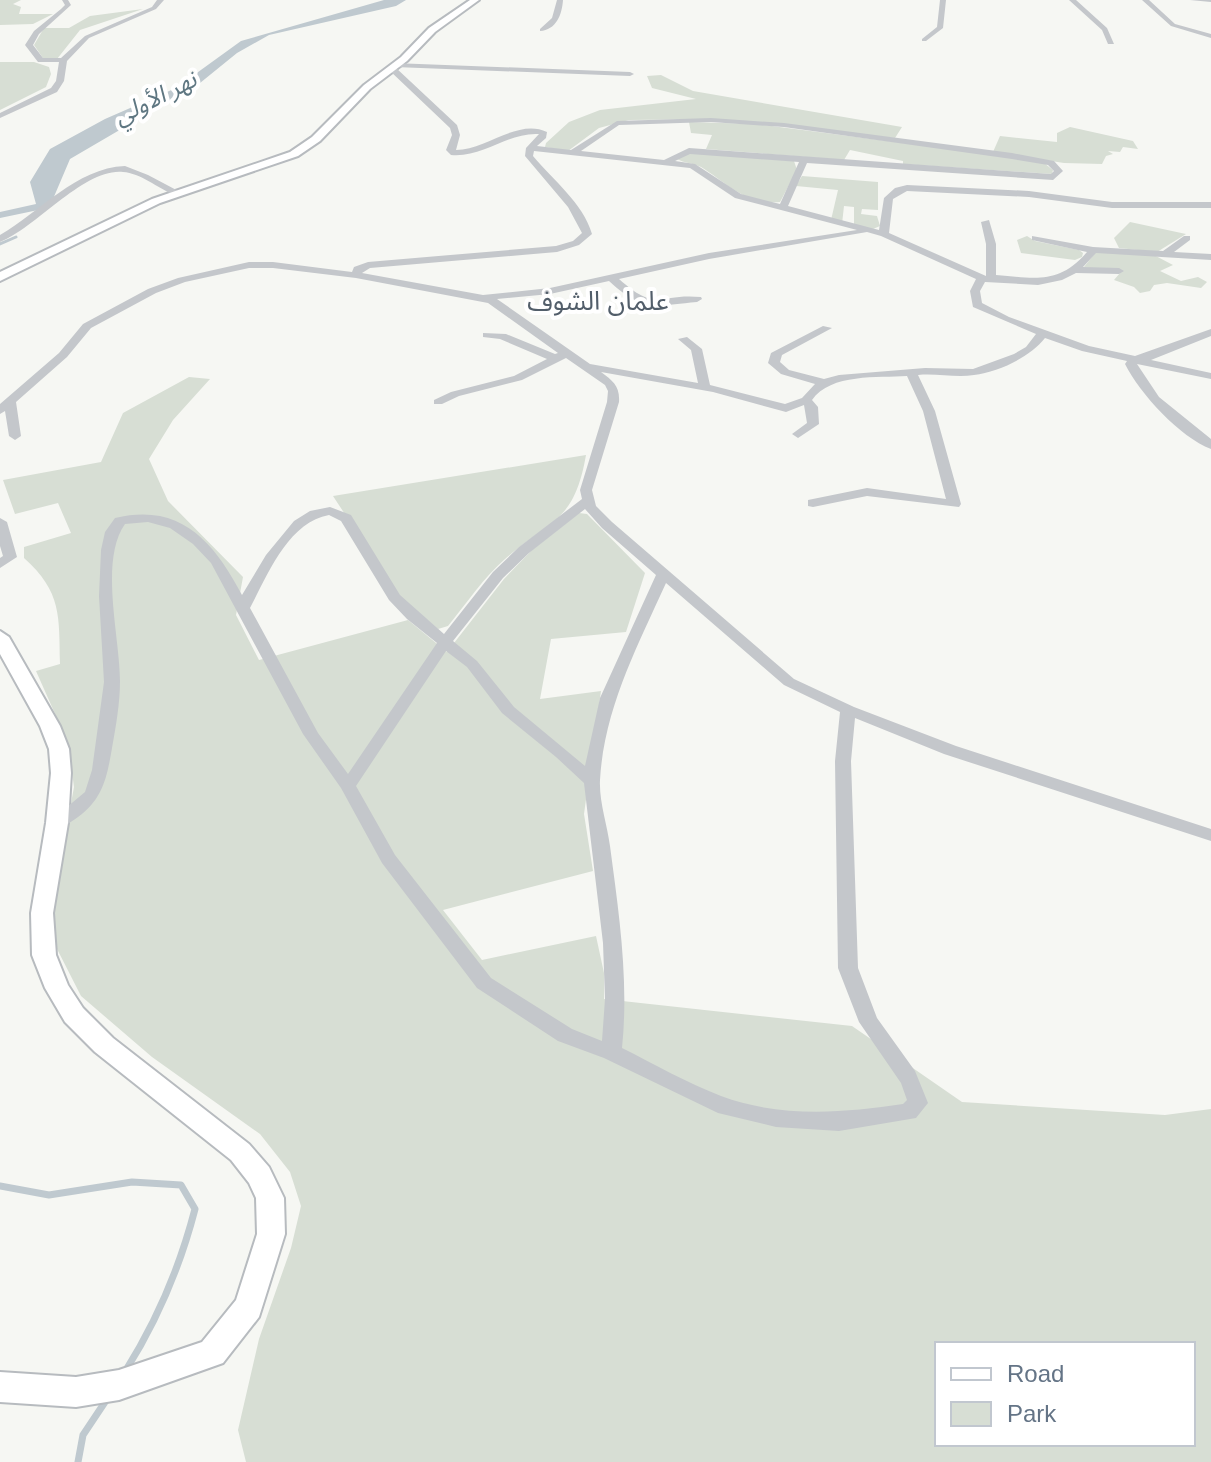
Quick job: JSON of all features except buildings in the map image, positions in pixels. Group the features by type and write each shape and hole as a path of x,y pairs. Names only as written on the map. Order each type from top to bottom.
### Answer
{"main road":[{"path":"0,277 177,193 294,154 316,139 367,87 394,67 432,30 475,0"},
{"path":"0,637 50,726 59,749 61,773 57,823 42,913 44,955 57,988 74,1015 104,1045 240,1152 259,1175 270,1198 271,1234 265,1264 249,1307 212,1353 119,1385 59,1391 0,1387"}],"street":[{"path":"63,60 41,60 29,45 37,30 65,10 68,5 65,0"},
{"path":"0,116 43,98 54,90 61,77 63,60 94,32 154,8 161,0"},
{"path":"542,30 560,13 560,0"},
{"path":"924,40 940,28 943,0"},
{"path":"1072,0 1105,29 1111,42"},
{"path":"1145,0 1166,21 1211,36"},
{"path":"1193,0 1211,0"},
{"path":"394,67 630,74"},
{"path":"356,275 358,269 368,265 567,247 587,234 586,226 530,158 530,148 544,135 543,132 522,132 470,153 451,152 456,135 454,127 394,67"},
{"path":"571,154 617,123 711,120 773,124 930,145 1036,160 1059,168 1053,177 693,151 684,152 667,162"},
{"path":"530,148 667,162 696,168 713,183 738,196 884,234 988,278 1044,283 1059,280 1076,270 1093,250"},
{"path":"783,208 804,160"},
{"path":"0,239 30,222 84,179 102,173 125,169 177,193"},
{"path":"884,234 888,196 893,191 907,188 1029,194 1112,205 1211,205"},
{"path":"986,222 991,244 988,278 975,291 977,305 1095,352 1211,376"},
{"path":"1054,241 1065,229"},
{"path":"15,436 5,406 62,355 87,326 113,309 172,284 249,265 356,275 485,297 537,293 697,259 868,231"},
{"path":"1035,238 1093,250 1211,257"},
{"path":"1165,254 1187,238"},
{"path":"1076,270 1119,271"},
{"path":"613,279 633,297 646,303 697,299"},
{"path":"485,297 609,383 614,396 589,475 587,501 599,517 789,682 848,710 950,750 1211,835"},
{"path":"827,328 777,353 774,363 785,372 825,383 851,377 911,373 962,374 987,368 1030,349 1043,333"},
{"path":"1133,360 1148,358 1211,332"},
{"path":"487,335 502,336 555,358"},
{"path":"683,339 696,349 705,387"},
{"path":"438,402 455,394 518,378 568,352"},
{"path":"1133,360 1133,368 1149,392 1178,420 1211,445"},
{"path":"587,366 705,387 779,407 792,407 806,400 825,383"},
{"path":"813,503 867,492 954,504 929,411 911,373"},
{"path":"798,434 813,424 812,407 806,400"},
{"path":"348,786 444,643 512,561 587,501"},
{"path":"243,607 265,565 297,525 312,514 331,510 346,518 394,597 472,664 508,710 562,753 592,782"},
{"path":"57,823 94,790 112,685 105,560 116,524 127,518 163,520 208,549 217,561 311,734 348,786 388,859 484,983 565,1035 611,1052 718,1104 776,1118 839,1122 909,1112 918,1103 908,1077 877,1036 855,992 848,968 843,761 848,710"},
{"path":"0,522 10,557 0,564"},
{"path":"611,1052 615,1027 615,986 592,782 607,698 623,655 663,575"}],"green space":[{"path":"0,0 21,0 13,4 21,7 19,14 53,14 33,24 0,25"},
{"path":"143,9 80,30 57,59 43,58 34,45 44,28 69,28 90,16"},
{"path":"0,62 34,62 49,67 51,74 46,87 0,110"},
{"path":"661,75 693,91 902,127 895,138 710,119 629,120 599,128 568,151 545,147 569,122 600,110 696,99 652,88 647,76"},
{"path":"689,122 756,124 1003,156 1044,163 1053,170 1052,174 903,164 903,161 850,150 844,160 706,149 712,135 691,133"},
{"path":"1070,127 1133,141 1138,149 1123,147 1120,152 1108,151 1113,154 1106,156 1102,164 1064,163 993,152 1000,136 1057,142 1057,133"},
{"path":"688,153 794,161 797,170 780,202 768,202 746,196 701,167 677,159"},
{"path":"802,176 878,182 878,210 862,209 861,214 877,216 880,226 873,229 854,227 854,207 844,206 842,224 831,220 838,190 796,186"},
{"path":"1130,222 1186,234 1157,252 1119,248 1114,238"},
{"path":"1027,236 1035,241 1079,250 1083,253 1082,257 1075,260 1021,253 1017,240"},
{"path":"1096,252 1152,254 1173,265 1160,271 1181,281 1198,277 1207,282 1201,288 1167,283 1154,285 1150,291 1140,293 1134,287 1114,280 1120,273 1084,267"},
{"path":"189,377 210,379 173,420 149,459 168,501 243,577 236,615 259,660 408,620 447,652 504,579 532,550 579,513 587,514 645,573 626,632 551,639 540,699 601,691 584,814 593,871 443,910 482,960 596,936 604,973 604,999 852,1026 962,1102 1165,1115 1211,1109 1211,1462 246,1462 238,1430 259,1339 291,1248 301,1206 290,1172 260,1134 152,1057 81,996 55,945 55,891 74,787 68,743 36,671 60,664 56,606 46,582 24,558 24,547 71,533 58,503 15,514 3,480 101,462 123,413"},
{"path":"586,455 575,494 559,517 497,566 448,626 438,629 398,595 333,496"}],"water":[{"name":"نهر الأولي","path":"384,0 406,0 396,6 269,35 237,53 200,83 70,159 53,199 43,209 0,218 0,212 36,204 30,182 50,149 105,119 176,88 241,41"}],"waterway":[{"path":"0,244 16,237"},
{"path":"0,1186 49,1195 132,1182 181,1185 195,1209 189,1230 158,1312 126,1370"},
{"path":"78,1462 83,1435 107,1399"}],"district":[{"name":"علمان الشوف","path":"598,301"}]}
